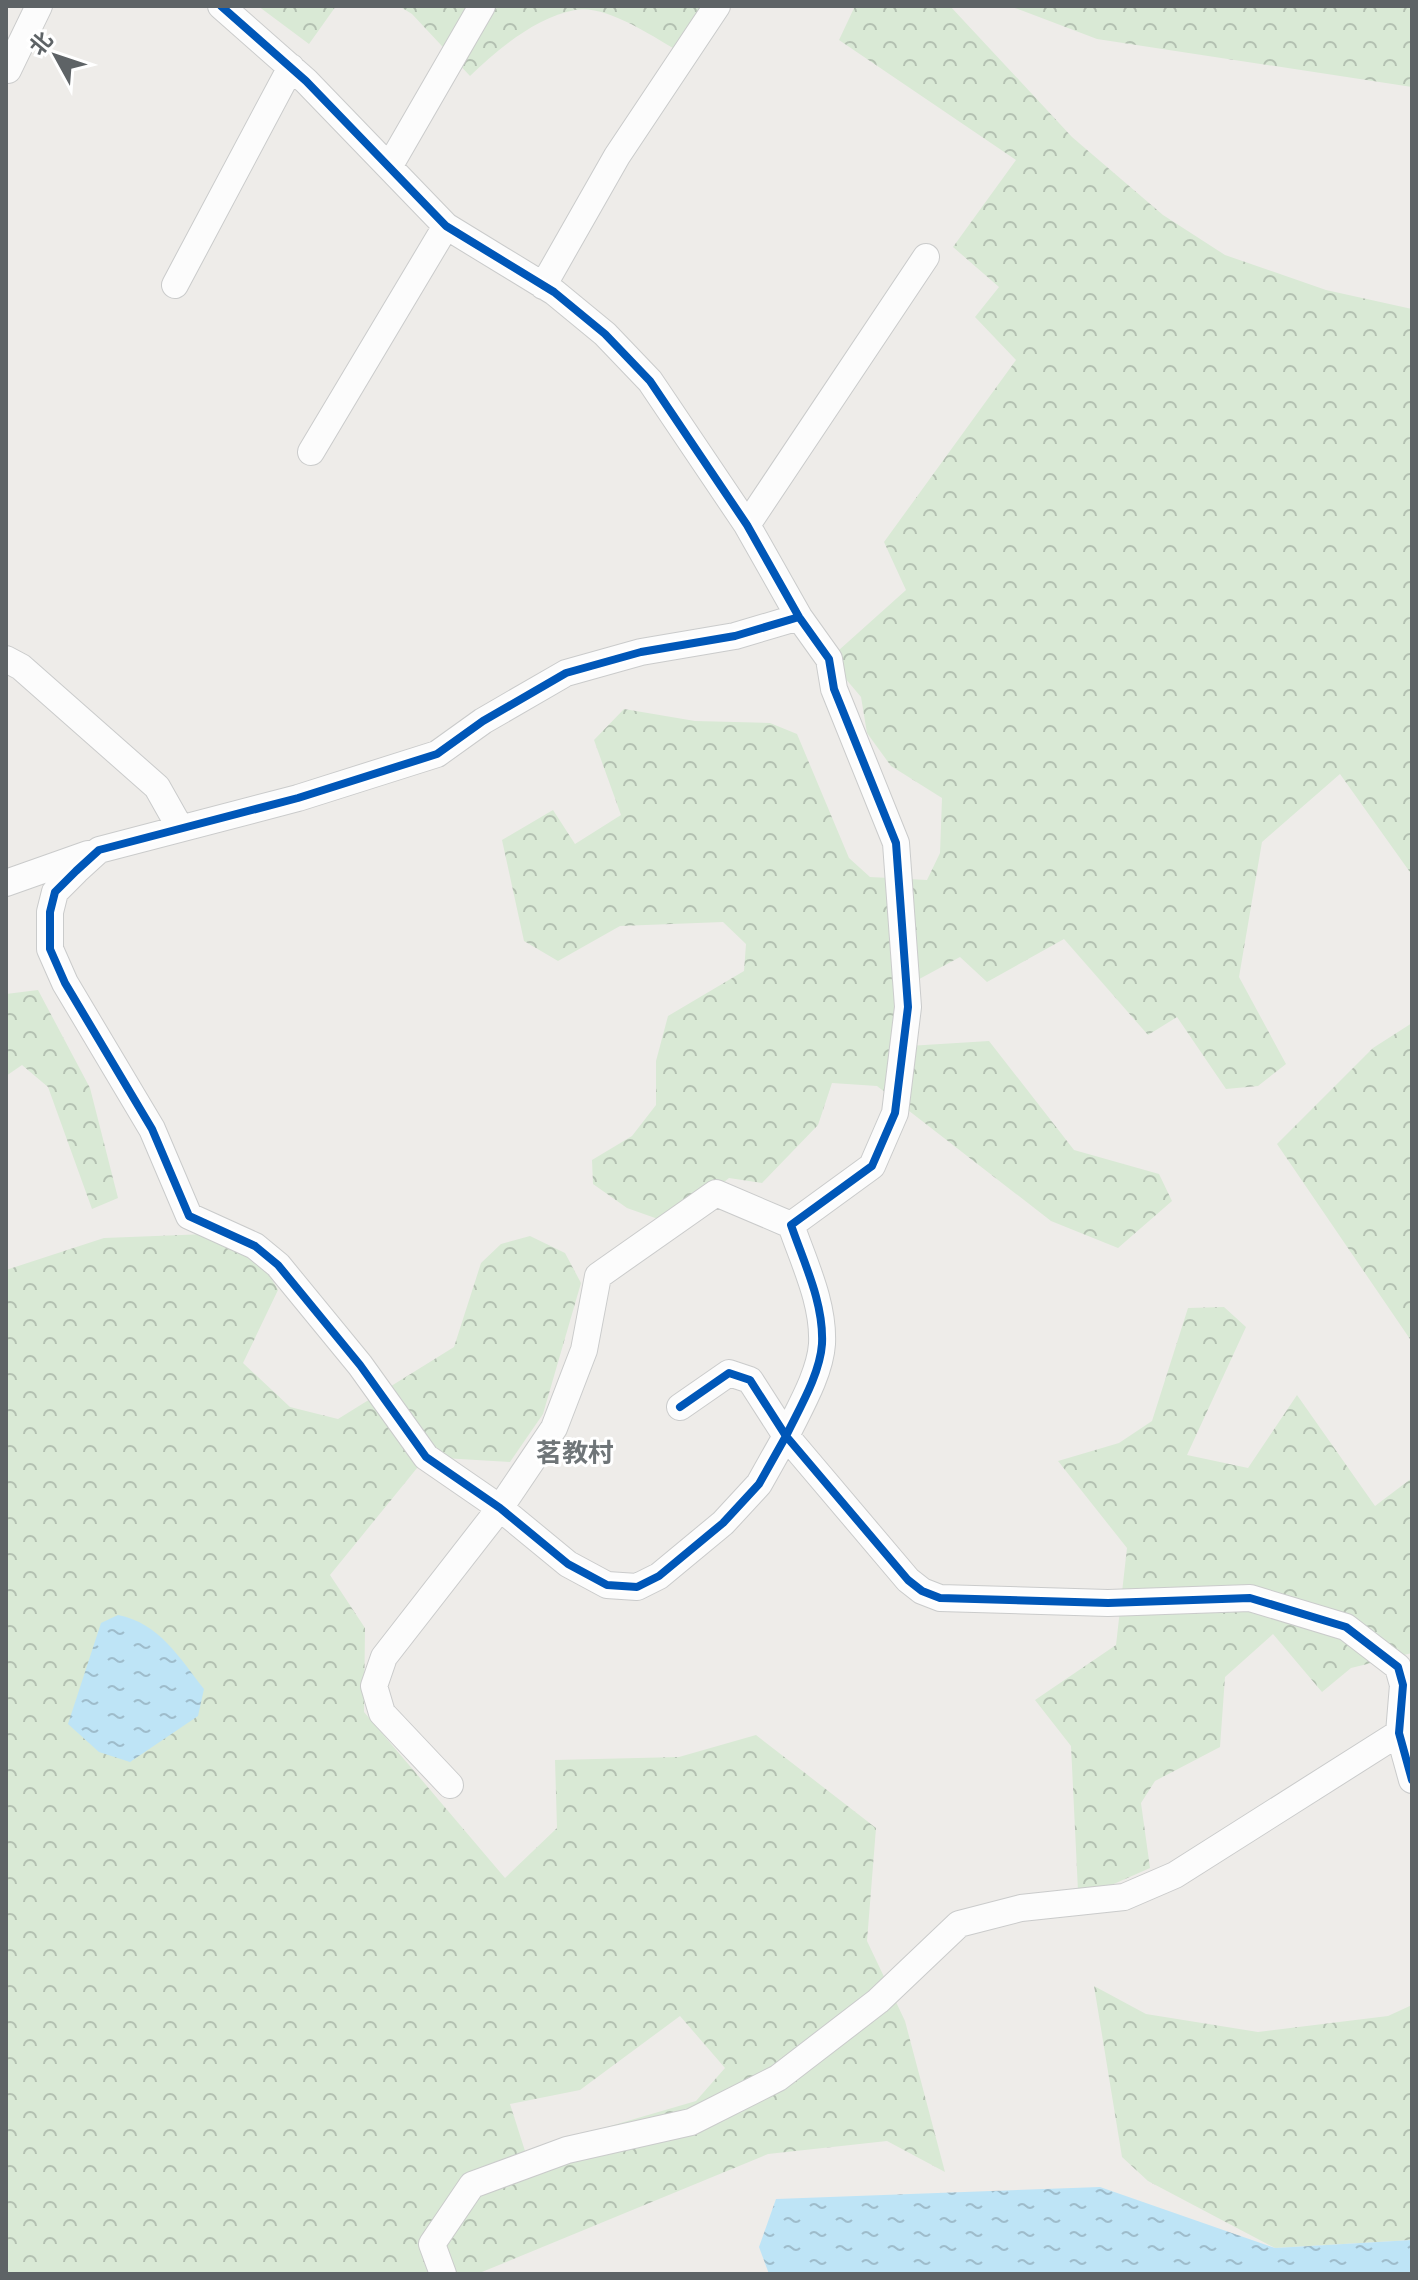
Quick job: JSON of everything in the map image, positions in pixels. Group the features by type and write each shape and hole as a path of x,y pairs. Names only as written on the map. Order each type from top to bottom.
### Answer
{"street":[{"path":"8,70 39,6"},
{"path":"221,6 291,67 446,226 543,286 605,334 650,381 747,525 799,617 829,659 834,689 896,843 908,1007 895,1113 872,1166 791,1225"},
{"path":"389,167 482,6"},
{"path":"543,286 617,156 717,6"},
{"path":"175,285 291,67"},
{"path":"311,452 446,226"},
{"path":"747,525 926,257"},
{"path":"6,883 179,826 298,798 437,754 483,721 566,673 641,652 735,636 799,617"},
{"path":"6,659 21,667 157,787 179,826"},
{"path":"99,850 55,892 50,912 50,949 65,983 152,1129 189,1216 255,1246 278,1265 360,1365 426,1457 500,1508 568,1564 607,1585 637,1587 659,1576 723,1523 759,1484 807,1391 822,1346 818,1303 791,1225 716,1193 598,1276 584,1350 554,1428 500,1508 384,1657 374,1686 382,1713 450,1785"},
{"path":"680,1407 729,1373 750,1380 786,1436 908,1580 922,1591 940,1598 1108,1603 1250,1598 1346,1627 1405,1668 1403,1685 1412,1780"},
{"path":"443,2274 432,2244 472,2185 567,2150 691,2122 778,2078 878,2001 959,1924 1021,1908 1124,1897 1175,1875 1406,1726"}],"green space":[{"path":"258,6 336,6 309,44"},
{"path":"399,6 703,6 673,48 639,28 599,11 587,9 560,14 518,36 470,76 412,14"},
{"path":"855,6 950,6 1072,137 1163,215 1225,255 1326,290 1412,309 1412,875 1340,774 1262,842 1239,977 1286,1064 1258,1086 1226,1089 1177,1017 1148,1035 1064,939 987,982 960,957 899,990 892,1047 989,1041 1074,1150 1159,1174 1172,1201 1118,1248 1051,1221 877,1086 832,1083 818,1125 762,1183 729,1178 672,1224 627,1208 593,1184 592,1160 632,1136 656,1105 656,1061 668,1016 744,971 746,944 723,922 620,926 558,961 524,941 502,840 553,810 575,844 621,815 594,740 624,709 695,721 770,723 797,734 849,858 870,877 927,880 940,853 942,798 891,766 867,733 861,697 829,659 906,590 884,542 1016,360 975,317 999,287 953,247 1016,160 839,40"},
{"path":"1010,6 1412,6 1412,87 1097,39"},
{"path":"38,990 90,1088 118,1198 92,1209 48,1087 22,1065 6,1076 6,994"},
{"path":"1412,1023 1412,1342 1277,1144 1373,1048"},
{"path":"207,1234 263,1264 278,1290 243,1363 290,1407 338,1419 454,1347 481,1263 501,1244 530,1236 565,1253 581,1283 543,1414 510,1462 426,1457 330,1575 365,1628 364,1712 505,1878 557,1828 555,1760 679,1757 756,1735 876,1828 867,1941 905,2021 945,2172 887,2141 768,2154 477,2274 6,2274 6,1270 104,1238","holes":["680,2016 725,2068 696,2101 525,2151 510,2104 580,2090"]},
{"path":"1224,1307 1246,1327 1187,1455 1248,1468 1297,1395 1375,1506 1412,1478 1412,1653 1351,1668 1322,1692 1273,1634 1225,1677 1220,1747 1155,1781 1141,1803 1150,1868 1107,1887 1078,1891 1071,1746 1035,1700 1116,1645 1127,1548 1058,1461 1119,1443 1152,1421 1188,1308"},
{"path":"1094,1986 1146,2014 1258,2032 1388,2016 1412,2005 1412,2240 1275,2248 1148,2181 1122,2157"}],"water":[{"path":"118,1615 157,1633 204,1689 198,1716 130,1762 99,1752 68,1724 101,1623"},
{"path":"1100,2187 1275,2248 1412,2240 1412,2274 769,2274 759,2247 776,2199"}],"cycle path":[{"path":"221,6 306,81 446,226 554,292 605,334 650,381 747,525 799,617 829,659 834,689 896,843 908,1007 895,1113 872,1166 791,1225 820,1313 822,1344 813,1379 786,1436 908,1580 922,1591 940,1598 1108,1603 1250,1598 1346,1627 1398,1667 1403,1685 1399,1733 1412,1780"},
{"path":"680,1407 729,1373 750,1380 786,1436 759,1484 723,1523 659,1576 637,1587 607,1585 568,1564 500,1508 426,1457 360,1365 278,1265 255,1246 189,1216 152,1129 65,983 50,949 50,912 55,892 99,850 298,798 437,754 483,721 566,673 641,652 735,636 799,617"}],"district":[{"name":"茗教村","path":"575,1453"}]}
